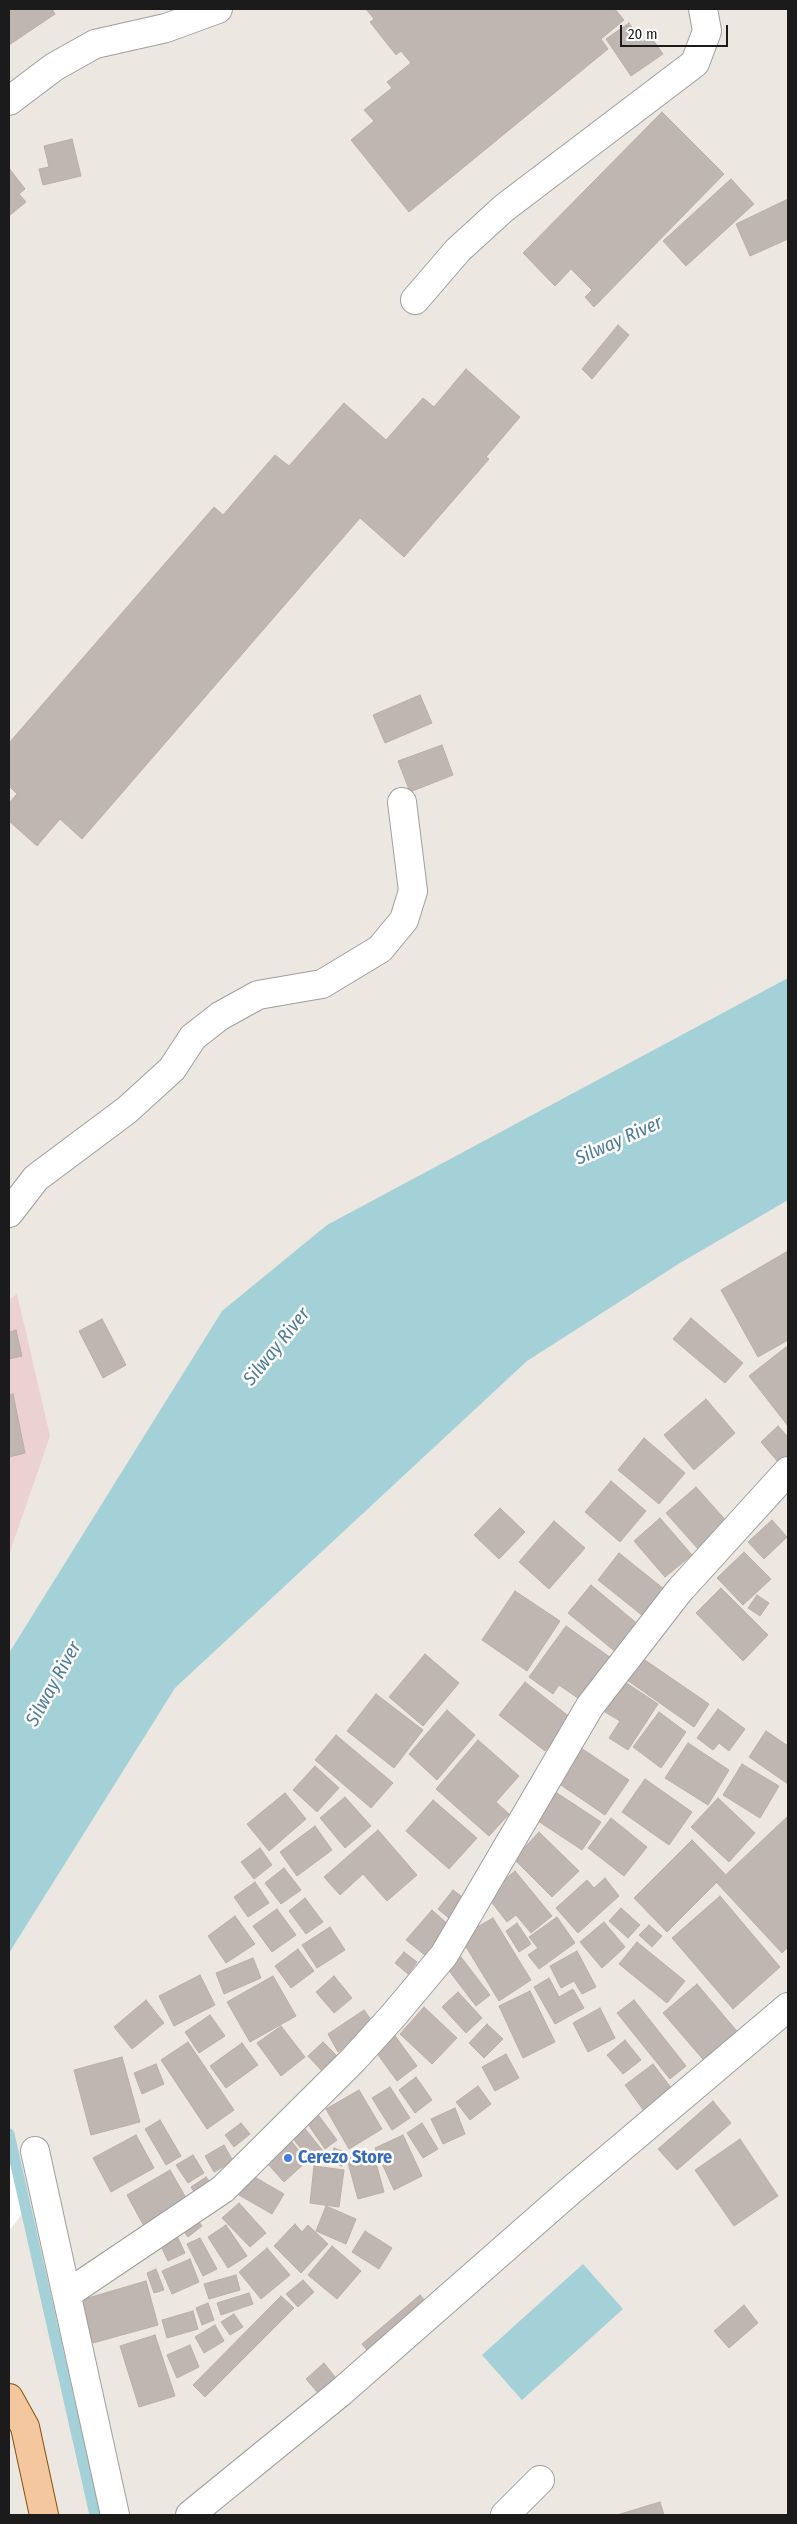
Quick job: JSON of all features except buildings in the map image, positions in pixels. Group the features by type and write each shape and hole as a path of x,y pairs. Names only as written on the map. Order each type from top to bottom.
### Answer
{"main road":[{"path":"9,2398 25,2427 44,2515"}],"street":[{"path":"9,101 54,68 95,44 166,28 218,9"},
{"path":"415,300 458,250 504,208 695,63 707,31 703,9"},
{"path":"9,1213 36,1178 79,1148 127,1110 172,1069 192,1037 220,1016 258,995 322,984 380,949 404,920 413,891 402,802"},
{"path":"66,2294 223,2189 353,2060 393,2016 444,1955 590,1706 679,1591 788,1471"},
{"path":"190,2515 341,2392 569,2192 788,2007"},
{"path":"35,2150 115,2515"},
{"path":"505,2515 540,2480"}],"shaded area":[{"path":"17,1294 50,1436 9,1555 9,1300"}],"water":[{"name":"Silway River","path":"788,978 788,1200 680,1263 527,1361 175,1688 9,1953 9,1653 222,1311 327,1225"},
{"path":"583,2264 623,2309 522,2400 482,2355"}],"pier":[{"path":"9,2157 22,2214 9,2231"}],"waterway":[{"path":"9,2134 95,2515"}],"place":[{"name":"Cerezo Store","path":"288,2158"}]}
